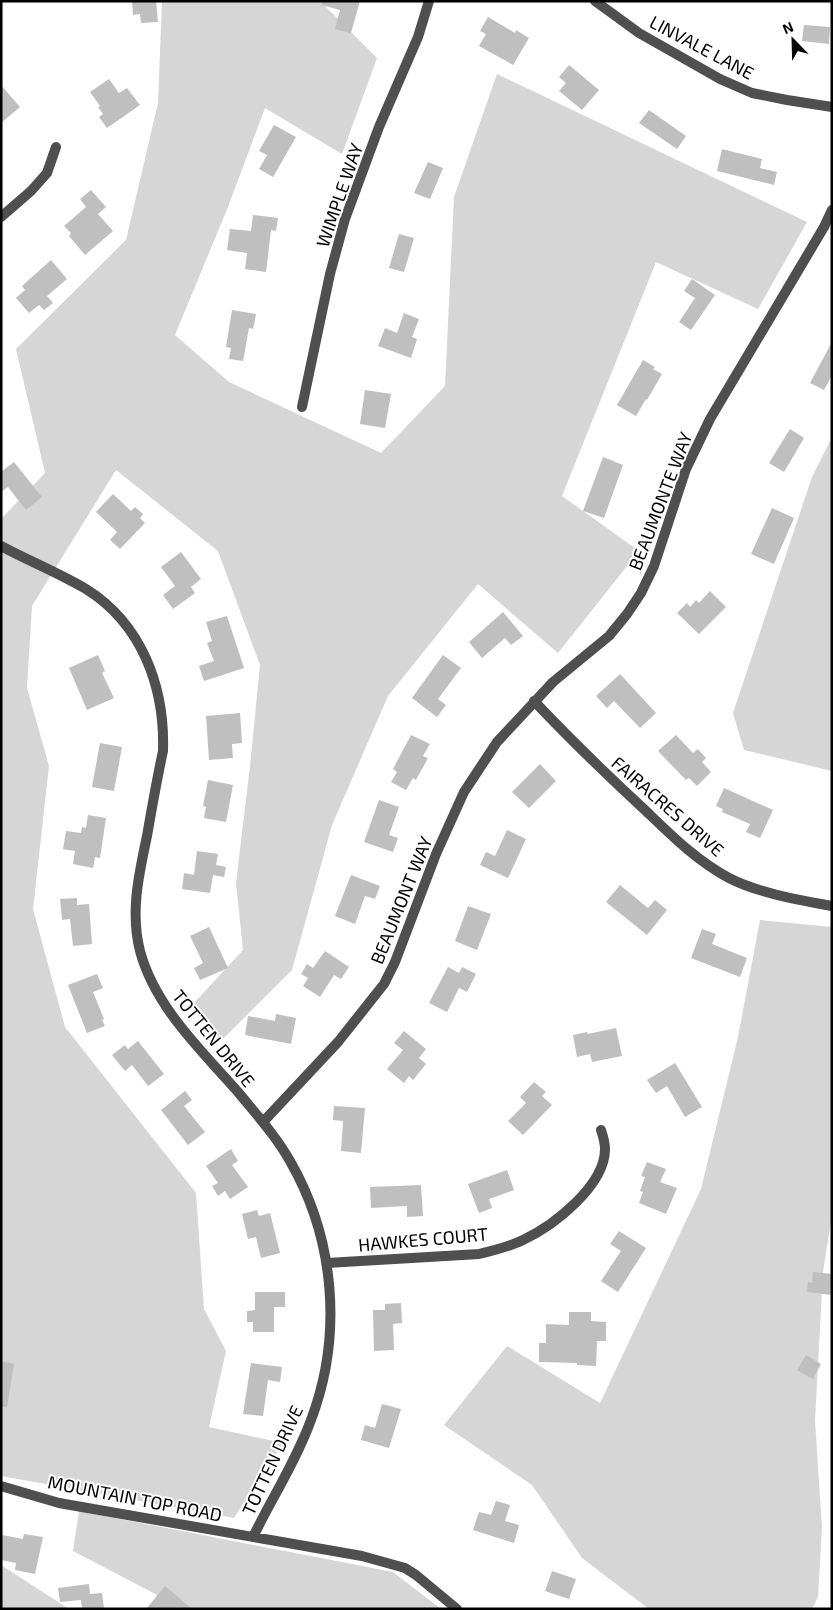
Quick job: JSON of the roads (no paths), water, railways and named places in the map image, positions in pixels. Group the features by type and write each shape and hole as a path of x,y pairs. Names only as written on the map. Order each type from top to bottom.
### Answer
{"street":[{"name":"WIMPLE WAY","path":"302,407 330,274 345,219 379,127 418,37 429,1"},
{"name":"LINVALE LANE","path":"595,1 639,33 720,79 752,92 832,107"},
{"path":"1,217 32,191 47,174 56,147"},
{"name":"BEAUMONTE WAY","path":"534,701 553,682 609,636 641,593 654,566 686,469 710,419 824,227 832,210"},
{"name":"TOTTEN DRIVE","path":"1,546 94,595 122,619 140,645 152,671 160,697 163,735 163,751 136,890 135,917 140,953 152,983 169,1012 263,1122 290,1160 305,1190 320,1232 327,1263 332,1301 330,1340 324,1374 312,1420 254,1537"},
{"name":"FAIRACRES DRIVE","path":"534,701 581,750 683,846 717,871 731,879 780,896 832,906"},
{"name":"BEAUMONT WAY","path":"263,1122 338,1042 384,984 395,962 436,854 464,792 497,742 534,701"},
{"name":"HAWKES COURT","path":"327,1263 479,1254 502,1249 523,1240 546,1228 562,1215 594,1182 602,1163 605,1149 601,1130"},
{"name":"MOUNTAIN TOP ROAD","path":"1,1486 59,1503 362,1556 404,1568 416,1574 457,1609"}]}
